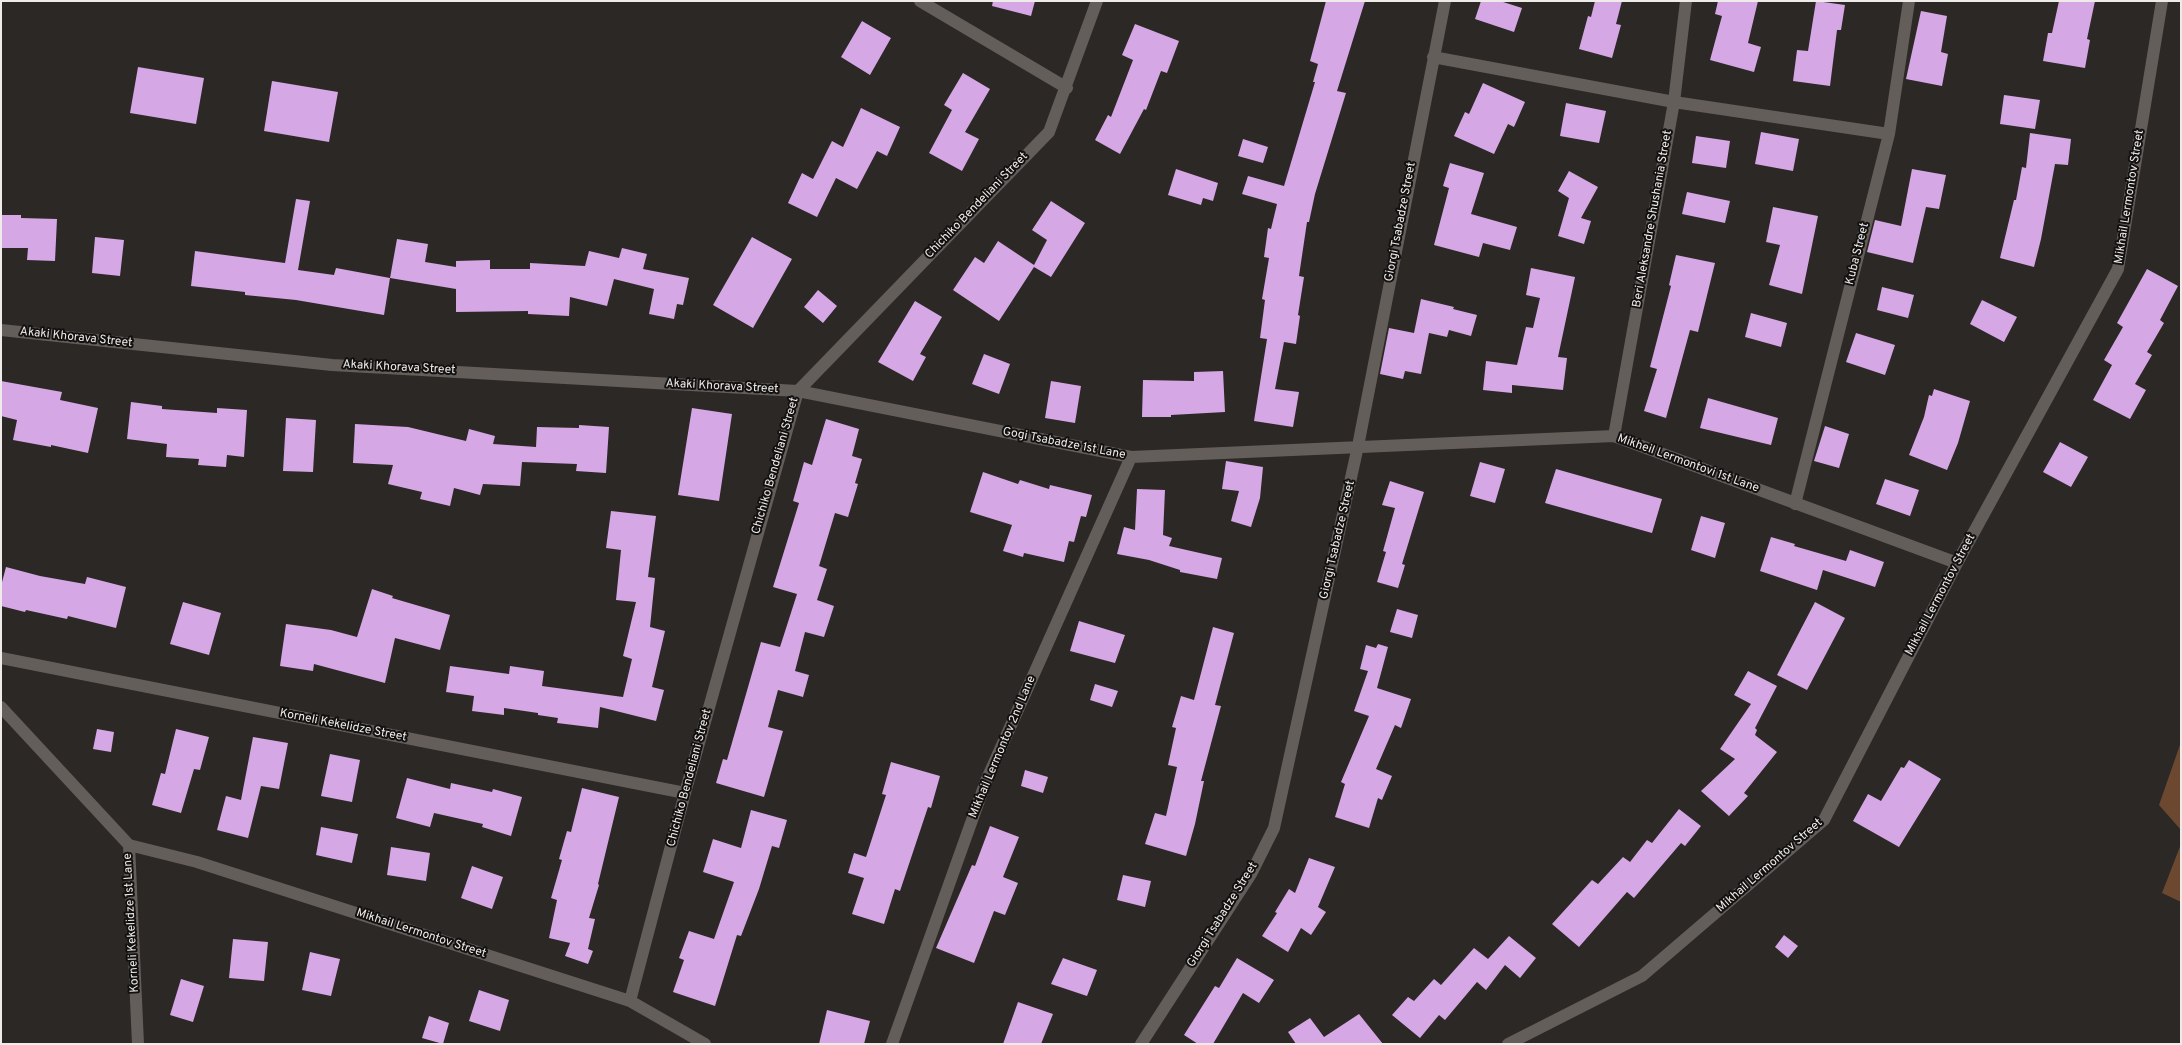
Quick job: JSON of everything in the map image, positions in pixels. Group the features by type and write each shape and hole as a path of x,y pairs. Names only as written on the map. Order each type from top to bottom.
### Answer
{"street":[{"path":"920,1 1066,88"},
{"name":"Chichiko Bendeliani Street","path":"630,1001 685,793 798,391 1049,132 1097,1"},
{"name":"Giorgi Tsabadze Street","path":"1141,1044 1251,874 1274,828 1358,446 1445,1"},
{"name":"Beri Aleksandre Shushania Street","path":"1614,436 1674,102 1686,1"},
{"name":"Kuba Street","path":"1795,504 1889,134 1909,1"},
{"name":"Mikhail Lermontov Street","path":"1508,1044 1642,976 1824,820 1957,563 2118,269 2162,1"},
{"path":"1433,57 1674,102 1889,134"},
{"name":"Akaki Khorava Street","path":"1,330 332,365 798,391"},
{"name":"Gogi Tsabadze 1st Lane","path":"798,391 1130,457 1358,446"},
{"name":"Mikheil Lermontovi 1st Lane","path":"1358,446 1614,436 1957,563"},
{"name":"Mikhail Lermontov 2nd Lane","path":"892,1044 986,781 1130,457"},
{"name":"Korneli Kekelidze Street","path":"1,658 685,793"},
{"name":"Korneli Kekelidze 1st Lane","path":"1,707 129,845 138,1044"},
{"name":"Mikhail Lermontov Street","path":"129,845 197,862 630,1001 705,1044"}],"shaded area":[{"path":"2181,742 2181,830 2159,805"},
{"path":"2181,844 2181,902 2162,893"}],"building":[{"path":"993,1 1035,1 1031,16 992,6"},
{"path":"1326,1 1365,1 1337,91 1346,93 1315,194 1309,222 1307,222 1299,276 1304,277 1298,315 1300,316 1296,344 1284,342 1275,389 1299,392 1293,427 1254,421 1267,339 1260,338 1265,300 1262,299 1269,258 1264,257 1268,228 1271,229 1277,204 1242,194 1248,176 1284,186 1315,82 1313,82 1318,64 1310,61"},
{"path":"1481,1 1500,1 1522,8 1514,32 1475,19"},
{"path":"1595,1 1622,1 1616,24 1621,25 1612,58 1579,49 1588,16 1591,17"},
{"path":"1718,1 1758,1 1748,43 1761,47 1754,72 1710,60 1722,16 1715,14"},
{"path":"1816,1 1845,5 1841,30 1837,30 1830,86 1793,81 1797,50 1808,51"},
{"path":"2059,1 2095,1 2087,39 2090,40 2085,68 2043,61 2048,33 2052,33"},
{"path":"1921,11 1947,16 1941,52 1948,54 1942,86 1906,79"},
{"path":"862,21 891,38 870,75 841,57"},
{"path":"1135,24 1179,41 1167,73 1161,71 1146,110 1144,109 1120,154 1095,140 1108,115 1111,117 1133,60 1122,55"},
{"path":"138,67 204,78 196,124 130,113"},
{"path":"963,73 990,89 965,132 979,139 962,171 929,153 952,110 944,105"},
{"path":"272,81 338,92 329,142 264,131"},
{"path":"1483,83 1525,102 1514,127 1508,124 1494,154 1454,136 1465,112 1469,114"},
{"path":"2004,95 2040,100 2035,129 2000,124"},
{"path":"1566,103 1606,111 1599,143 1560,136"},
{"path":"861,108 900,127 887,156 877,151 857,189 836,178 817,217 788,203 802,173 813,179 832,141 843,147"},
{"path":"1761,132 1799,139 1793,171 1755,164"},
{"path":"2030,133 2071,139 2068,165 2055,164 2041,239 2034,267 2000,258 2014,200 2016,200 2022,167 2026,168"},
{"path":"1696,136 1730,141 1726,168 1692,163"},
{"path":"1243,139 1268,147 1263,163 1238,156"},
{"path":"1450,163 1484,173 1471,214 1517,227 1510,250 1483,243 1479,257 1434,245 1449,188 1443,186"},
{"path":"1176,169 1218,183 1213,201 1203,198 1201,205 1168,195"},
{"path":"1912,169 1946,175 1939,209 1926,207 1913,263 1867,252 1875,220 1901,226"},
{"path":"1569,171 1598,187 1581,218 1591,221 1584,244 1558,236 1569,198 1558,191"},
{"path":"1687,192 1730,201 1725,223 1682,214"},
{"path":"296,199 310,201 298,270 334,275 336,268 390,278 384,315 296,300 245,295 245,292 191,286 195,251 285,263"},
{"path":"1051,201 1085,223 1051,277 1034,267 999,321 953,290 975,257 984,263 998,241 1034,265 1047,240 1032,230"},
{"path":"1773,207 1818,216 1802,294 1769,285 1780,245 1766,242"},
{"path":"1,215 21,215 21,218 57,219 55,261 27,260 28,248 1,248"},
{"path":"95,237 124,240 120,276 92,273"},
{"path":"752,237 792,259 753,328 713,305"},
{"path":"397,239 428,244 425,262 456,267 456,261 490,260 490,269 530,269 530,263 585,266 589,251 619,258 622,248 647,254 643,269 689,278 683,305 677,304 674,319 649,314 654,289 614,279 607,306 570,297 569,316 528,314 528,311 456,312 456,289 390,278"},
{"path":"1676,255 1715,263 1698,332 1690,330 1666,418 1644,411 1657,369 1650,367 1671,286 1669,285"},
{"path":"1531,268 1575,277 1558,357 1567,358 1563,390 1512,385 1512,393 1483,390 1486,361 1517,365 1526,327 1533,328 1540,298 1526,295"},
{"path":"2147,269 2178,286 2160,320 2164,323 2147,352 2152,355 2135,384 2146,390 2130,419 2093,400 2112,365 2104,360 2123,327 2117,323"},
{"path":"1882,287 1914,295 1908,318 1877,310"},
{"path":"818,290 837,306 823,323 804,307"},
{"path":"1421,299 1454,307 1453,309 1477,315 1471,336 1449,330 1447,337 1429,333 1421,374 1405,371 1403,379 1380,374 1389,328 1414,333"},
{"path":"1982,300 2017,317 2004,342 1970,324"},
{"path":"915,301 942,317 920,354 926,357 913,381 878,362"},
{"path":"1751,313 1787,323 1781,347 1745,337"},
{"path":"1856,333 1895,345 1885,375 1846,362"},
{"path":"984,354 1010,364 999,394 972,384"},
{"path":"1223,371 1225,412 1171,415 1171,417 1142,417 1143,380 1194,381 1194,372"},
{"path":"1,381 62,392 60,400 98,408 88,453 51,445 51,447 13,440 17,420 1,416"},
{"path":"1051,381 1081,386 1075,423 1045,418"},
{"path":"1934,389 1970,401 1958,443 1947,470 1909,455 1924,417 1929,395 1932,396"},
{"path":"1708,398 1778,418 1771,445 1700,428"},
{"path":"131,402 162,406 162,409 217,413 217,408 247,410 244,457 227,455 226,467 198,465 199,459 166,457 167,444 127,439"},
{"path":"692,408 732,414 719,501 678,495"},
{"path":"286,418 316,420 313,472 283,471"},
{"path":"826,419 859,429 852,456 862,459 855,483 858,484 848,517 835,513 819,566 827,569 817,600 834,606 824,637 805,632 795,671 809,675 803,697 778,690 768,727 783,731 764,797 716,783 723,759 727,760 761,642 780,647 797,594 773,587 799,503 793,501 804,462 812,465"},
{"path":"355,424 408,427 466,441 469,429 495,436 493,444 536,447 537,427 579,428 579,425 609,427 606,473 576,471 577,464 522,462 520,486 483,484 480,495 454,488 450,506 420,499 422,492 388,484 393,465 353,463"},
{"path":"1825,426 1849,434 1839,468 1814,461"},
{"path":"2060,442 2088,457 2071,487 2043,472"},
{"path":"1226,461 1263,467 1260,498 1251,527 1231,521 1239,491 1222,489"},
{"path":"1480,462 1505,469 1495,503 1470,496"},
{"path":"1556,469 1662,499 1652,533 1545,503"},
{"path":"983,472 1018,484 1020,480 1049,489 1050,485 1092,495 1086,517 1081,516 1074,542 1069,541 1064,562 1024,553 1023,557 1003,551 1012,525 970,512"},
{"path":"1885,479 1919,490 1910,516 1876,504"},
{"path":"1390,481 1424,492 1402,564 1405,565 1398,588 1377,582 1386,552 1383,551 1395,508 1382,505"},
{"path":"1137,489 1165,490 1163,535 1172,538 1169,546 1222,558 1217,579 1180,572 1180,570 1149,560 1117,554 1124,527 1135,530"},
{"path":"611,511 656,516 648,577 655,578 650,627 665,631 652,687 664,690 656,721 600,707 598,728 557,723 558,718 538,715 538,713 504,708 504,715 472,711 474,696 446,692 450,666 509,674 510,666 544,671 542,686 623,697 632,659 623,656 636,602 616,600 621,550 606,548"},
{"path":"1701,516 1725,523 1715,558 1691,550"},
{"path":"1771,537 1795,544 1794,546 1846,561 1850,550 1884,562 1875,587 1823,570 1817,590 1760,571"},
{"path":"6,567 40,576 85,584 87,577 126,587 116,628 68,616 67,619 26,610 25,612 1,606 1,586"},
{"path":"372,589 393,596 392,598 450,615 440,650 395,638 385,683 314,664 313,671 280,666 286,624 331,630 357,637"},
{"path":"183,602 221,613 209,655 170,644"},
{"path":"1815,602 1845,618 1807,690 1777,675"},
{"path":"1397,609 1418,615 1412,638 1390,632"},
{"path":"1079,621 1125,635 1115,663 1070,651"},
{"path":"1213,627 1234,633 1215,705 1221,706 1201,781 1204,781 1195,824 1186,856 1145,844 1155,813 1166,816 1177,767 1168,765 1176,728 1172,727 1181,696 1194,700"},
{"path":"1378,644 1388,647 1377,688 1411,699 1401,728 1395,725 1376,769 1392,776 1382,800 1378,798 1369,828 1335,817 1345,784 1341,782 1369,716 1354,711 1368,671 1360,669 1366,645 1376,648"},
{"path":"1748,671 1777,686 1755,728 1757,730 1755,735 1777,752 1744,793 1748,796 1729,816 1701,791 1735,759 1720,749 1751,704 1734,695"},
{"path":"1095,684 1118,691 1112,707 1090,700"},
{"path":"97,729 114,732 111,752 93,749"},
{"path":"176,729 209,737 200,770 194,769 181,813 152,805 161,773 165,774"},
{"path":"253,737 288,743 279,789 261,786 248,838 217,830 226,796 241,800"},
{"path":"330,754 360,760 352,802 321,796"},
{"path":"1909,760 1941,779 1899,847 1853,821 1868,794 1881,801 1901,767 1904,768"},
{"path":"891,762 940,776 931,808 928,807 900,891 895,889 884,924 852,914 864,878 848,873 854,853 866,857 886,795 882,794"},
{"path":"1025,770 1048,777 1043,793 1021,786"},
{"path":"407,778 450,789 451,783 492,792 493,789 522,797 511,836 482,827 483,824 434,813 430,827 396,818"},
{"path":"582,788 619,797 599,885 589,918 595,919 588,949 593,951 588,964 565,956 570,943 549,938 557,900 551,898 562,860 559,859 567,831 571,832"},
{"path":"1679,809 1701,826 1685,846 1681,843 1634,898 1627,892 1579,947 1552,924 1592,880 1598,884 1623,857 1630,862 1647,840 1652,843"},
{"path":"751,810 787,820 779,848 772,846 759,889 741,936 737,935 715,1006 673,992 684,960 679,958 689,931 714,939 734,882 703,872 713,839 741,848"},
{"path":"990,826 1019,837 1003,877 1018,883 1005,915 994,911 974,963 936,948 972,865 975,866"},
{"path":"321,827 358,834 352,863 316,855"},
{"path":"391,847 430,853 426,881 387,875"},
{"path":"1309,858 1335,867 1318,907 1326,912 1311,935 1301,928 1288,952 1262,936 1277,913 1275,912 1289,889 1295,893"},
{"path":"472,866 503,877 492,909 461,898"},
{"path":"1123,875 1151,881 1145,907 1117,900"},
{"path":"1784,935 1798,946 1788,958 1775,947"},
{"path":"1509,936 1536,958 1520,978 1505,965 1486,990 1477,982 1445,1020 1439,1015 1420,1038 1392,1015 1408,997 1414,1001 1434,979 1441,985 1474,948 1488,959"},
{"path":"233,939 268,942 264,981 229,978"},
{"path":"310,952 340,959 331,996 302,990"},
{"path":"1063,958 1097,970 1087,996 1051,984"},
{"path":"1237,958 1274,980 1259,1003 1243,993 1213,1044 1198,1044 1184,1035 1215,986 1219,988"},
{"path":"181,979 204,986 193,1022 170,1015"},
{"path":"479,990 509,1000 500,1031 469,1021"},
{"path":"1018,1002 1053,1014 1041,1044 1003,1044"},
{"path":"827,1010 870,1021 864,1044 819,1044"},
{"path":"1359,1014 1383,1044 1296,1044 1288,1032 1310,1018 1324,1037"},
{"path":"429,1016 449,1023 443,1044 422,1038"}]}
